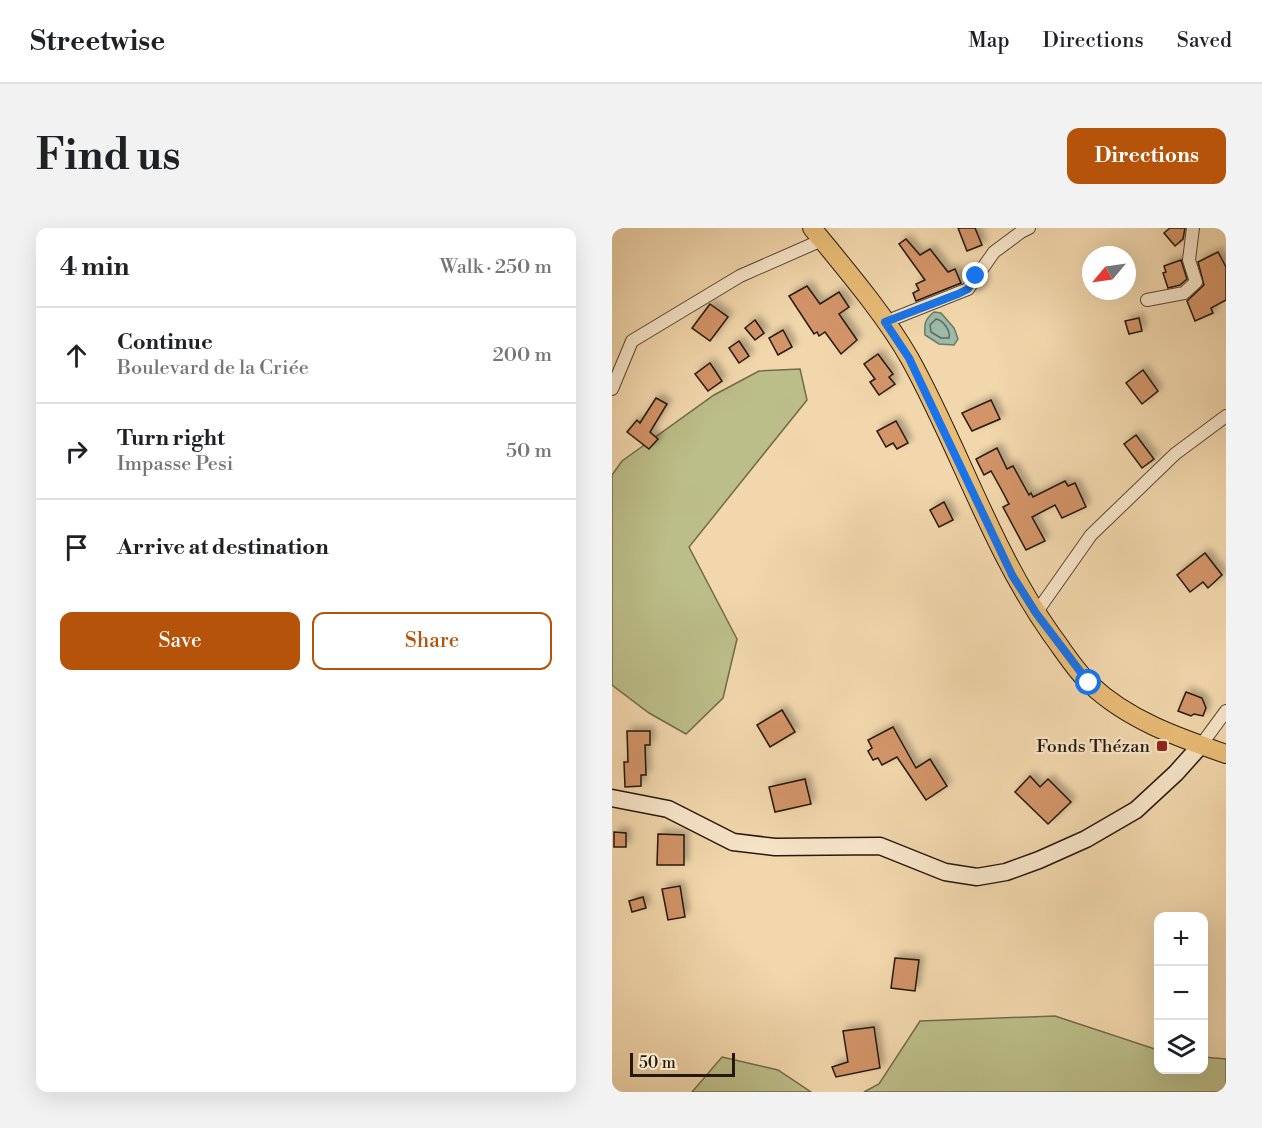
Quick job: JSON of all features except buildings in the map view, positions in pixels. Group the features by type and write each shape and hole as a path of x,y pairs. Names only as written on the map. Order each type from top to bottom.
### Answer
{"main road":[{"path":"817,234 885,322 909,358 1012,575 1036,613 1089,683 1147,724 1226,754"}],"street":[{"path":"885,322 968,289 994,252 1029,228"},
{"path":"1147,300 1184,293 1196,282 1189,260 1193,228"},
{"path":"612,389 633,341 740,276 817,234"},
{"path":"1036,613 1091,536 1167,462 1226,416"},
{"path":"612,798 668,809 733,842 775,846 880,846 945,872 977,877 1006,872 1039,860 1086,839 1136,810 1176,773 1201,745 1226,711"}],"green space":[{"path":"800,369 807,400 689,547 737,639 723,698 686,734 649,713 612,685 612,475 622,461 714,395 759,371"},
{"path":"1055,1016 1154,1049 1154,1074 1208,1074 1208,1057 1226,1059 1226,1092 864,1092 879,1084 920,1021"},
{"path":"722,1057 778,1070 811,1092 692,1092"}],"water":[{"path":"934,312 941,313 954,328 958,339 954,345 939,344 925,335 926,322"}],"place":[{"name":"Fonds Thézan","path":"1162,746"}],"route":[{"path":"976,276 968,289 885,322 909,358 1012,575 1036,613 1089,683"}]}
